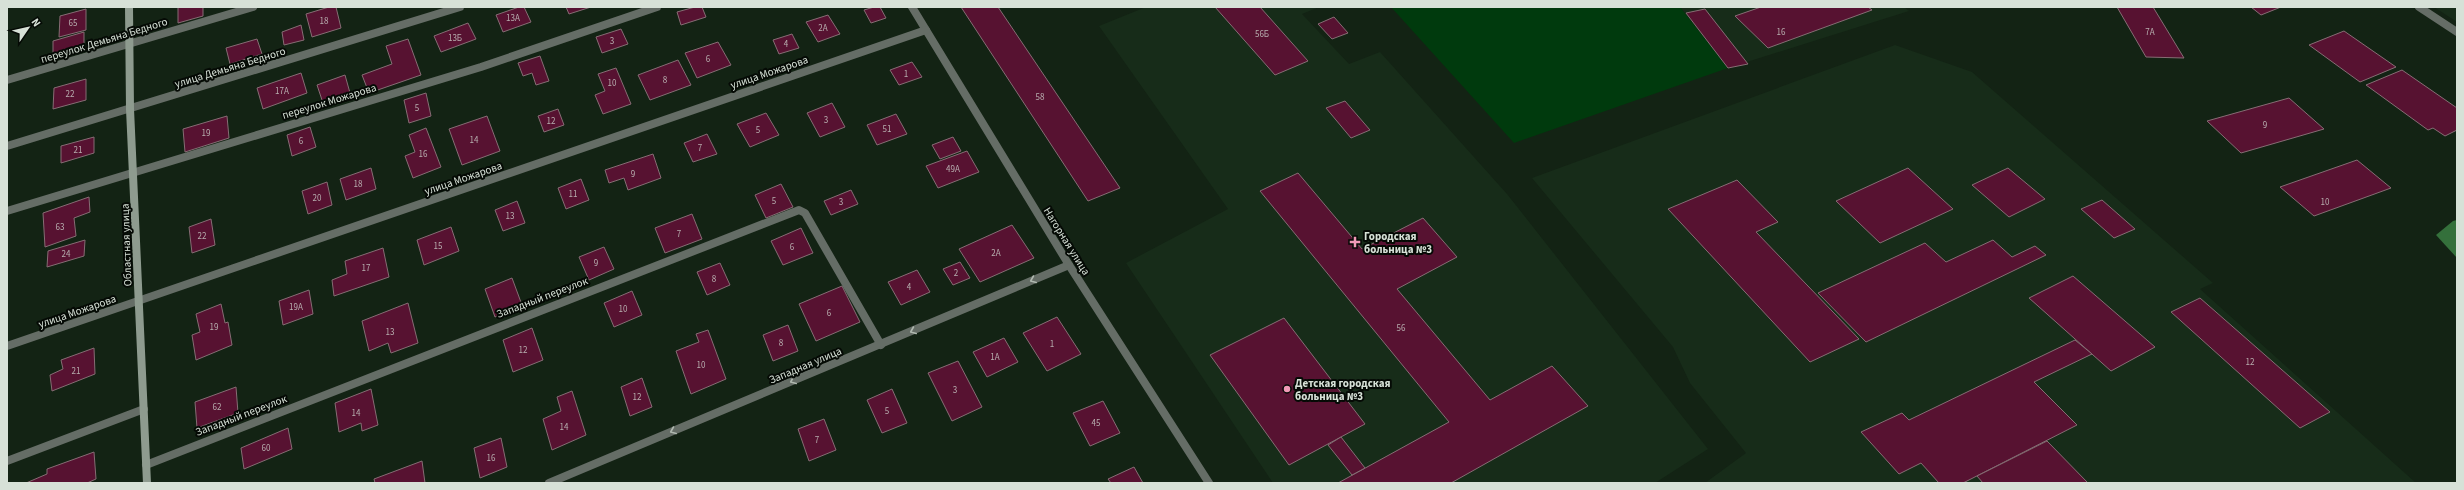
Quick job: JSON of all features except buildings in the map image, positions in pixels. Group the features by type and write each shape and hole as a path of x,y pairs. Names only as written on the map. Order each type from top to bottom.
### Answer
{"main road":[{"name":"Областная улица","path":"129,7 130,109 135,171 147,483"}],"street":[{"name":"переулок Демьяна Бедного","path":"7,80 253,7"},
{"name":"улица Демьяна Бедного","path":"7,146 460,7"},
{"name":"переулок Можарова","path":"7,211 481,67 657,7"},
{"name":"Нагорная улица","path":"912,7 1068,265 1209,483"},
{"path":"2419,7 2457,32"},
{"name":"улица Можарова","path":"7,346 140,302 926,30"},
{"name":"Западный переулок","path":"146,465 799,210 805,213 881,345"},
{"name":"Западная улица","path":"549,483 881,345 1068,265"},
{"path":"7,461 144,409"}],"shaded area":[{"name":"Городская больница №3","path":"1146,7 1319,7 1302,14 1349,64 1380,52 1507,194 1708,449 1655,483 1273,483 1126,263 1228,209 1099,26"},
{"path":"1391,7 1680,7 1728,68 1514,143"},
{"path":"1680,7 1904,7 1909,11 1728,68"},
{"path":"2434,7 2457,7 2457,22"},
{"path":"1895,45 1972,72 2213,283 2200,289 2416,483 1705,483 1746,453 1690,383 1673,347 1532,178"},
{"path":"2457,220 2457,258 2436,235 2453,221"}],"place":[{"name":"Городская больница №3","path":"1355,242"},
{"name":"Детская городская больница №3","path":"1287,389"}]}
